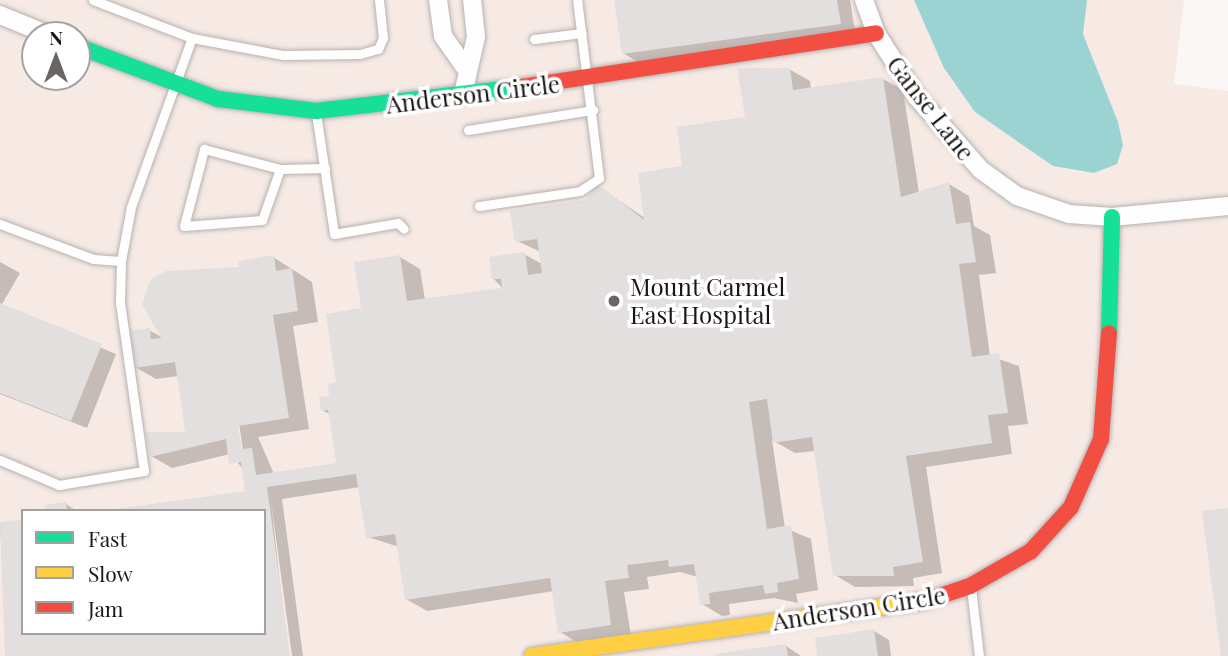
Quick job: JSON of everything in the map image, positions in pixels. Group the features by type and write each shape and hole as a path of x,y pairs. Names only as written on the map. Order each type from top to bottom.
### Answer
{"street":[{"path":"438,0 443,36 467,70"},
{"path":"463,94 476,37 472,0"},
{"name":"Ganse Lane","path":"864,0 876,33 946,135 999,184 1038,206 1112,217 1228,206"},
{"path":"0,15 21,24"},
{"name":"Anderson Circle","path":"91,52 176,86 247,105 316,111 588,79 876,33"},
{"name":"Anderson Circle","path":"532,656 924,602 970,586 1004,570 1050,533 1096,457 1108,395 1112,217"}],"lane":[{"path":"93,0 192,38 283,55 360,54 378,50 383,38 379,0"},
{"path":"479,206 580,191 599,178 593,110 577,0"},
{"path":"534,39 582,33"},
{"path":"0,460 59,485 144,471 120,303 121,261 131,207 192,38"},
{"path":"468,130 593,110"},
{"path":"316,111 334,234 398,223 404,229"},
{"path":"280,169 262,220 184,226 204,149 280,169 325,168"},
{"path":"0,224 93,259 121,261"},
{"path":"970,586 979,656"}],"shaded area":[{"name":"Mount Carmel East Hospital","path":"0,0 1184,0 1174,84 1228,91 1228,656 0,656"}],"water":[{"path":"914,0 1087,0 1083,34 1118,122 1123,145 1117,164 1094,173 1053,166 975,112 944,68"}],"building":[{"path":"614,0 837,0 841,24 622,54"},
{"name":"Mount Carmel East Hospital","path":"737,68 790,68 793,90 883,77 901,197 949,182 956,224 970,222 976,262 959,264 972,357 999,353 1008,413 988,415 992,443 906,456 923,562 893,567 894,576 833,576 812,437 773,443 767,399 749,402 767,529 791,525 799,579 777,583 778,592 765,594 763,585 709,593 710,604 700,605 694,564 669,567 668,560 627,565 629,578 605,581 611,625 558,633 550,578 405,600 395,534 366,538 356,474 267,487 290,656 5,656 0,522 21,519 21,635 266,635 266,509 117,509 245,491 241,462 229,464 226,439 150,457 146,432 185,432 175,362 134,368 128,331 150,328 151,339 161,338 142,304 151,279 166,271 239,267 238,261 274,255 276,271 292,268 298,311 273,315 289,418 238,426 242,449 252,448 256,475 336,463 328,410 321,411 319,397 329,396 328,384 336,382 326,314 361,308 354,262 400,255 407,301 502,288 501,279 492,279 489,257 525,252 528,275 542,273 537,239 515,242 510,211 585,200 598,184 644,220 638,173 682,166 677,127 745,117"},
{"path":"0,303 102,344 71,421 0,393"},
{"path":"66,502 67,509 46,509 45,505"},
{"path":"1228,508 1228,656 1221,656 1202,511"},
{"path":"874,629 878,656 817,656 815,638"},
{"path":"786,644 788,656 715,656 715,654"}],"traffic: fast":[{"path":"91,51 218,99 316,111 521,87"},
{"path":"1109,333 1112,217"}],"traffic: slow":[{"path":"532,656 925,601"}],"traffic: jam":[{"path":"521,87 876,33"},
{"path":"925,601 970,586 1031,551 1071,507 1101,439 1109,333"}],"place":[{"name":"Mount Carmel East Hospital","path":"614,301"}]}
